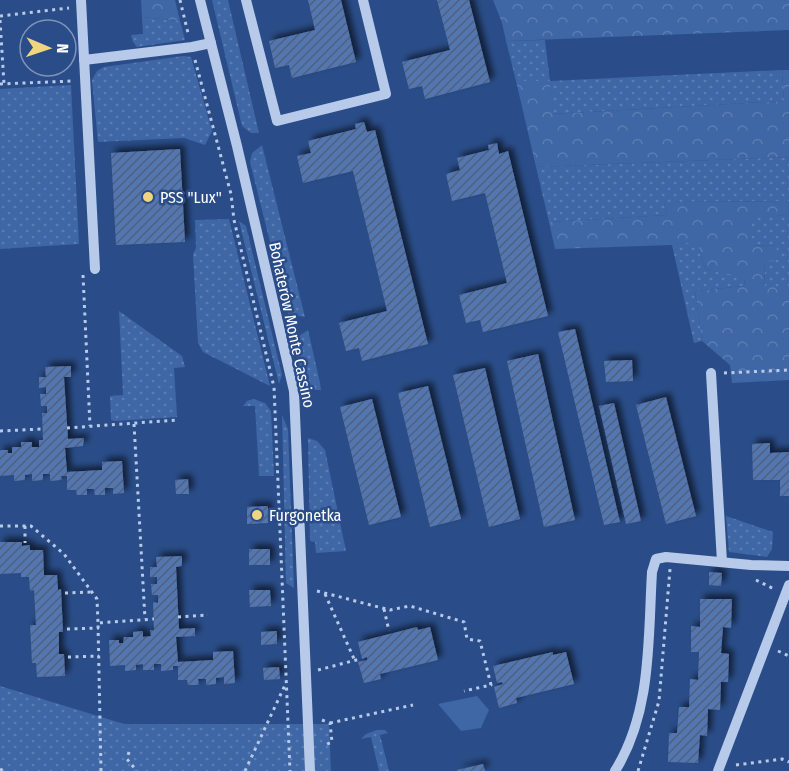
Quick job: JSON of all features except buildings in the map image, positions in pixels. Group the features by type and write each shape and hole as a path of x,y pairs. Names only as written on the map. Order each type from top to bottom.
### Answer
{"street":[{"path":"81,0 95,269"},
{"name":"Bohaterów Monte Cassino","path":"200,0 294,391 310,771"},
{"path":"246,0 277,121 386,94 363,0"},
{"path":"84,60 211,43"},
{"path":"711,373 722,562"},
{"path":"615,771 635,729 642,703 653,564 656,559 666,557 789,566"},
{"path":"723,768 787,590"}],"path":[{"path":"180,0 231,194 234,220 274,387 290,771"},
{"path":"70,8 0,18 2,84 74,80"},
{"path":"711,373 789,370"},
{"path":"67,428 177,420"},
{"path":"134,424 146,619"},
{"path":"0,431 43,429"},
{"path":"0,526 31,526 64,554 97,599 101,771"},
{"path":"25,526 25,543"},
{"path":"638,771 659,701 670,569 679,569"},
{"path":"749,577 787,590"},
{"path":"312,591 390,610 410,606 464,622 467,639 480,641 491,685 464,691"},
{"path":"65,593 92,592"},
{"path":"325,594 355,661"},
{"path":"384,609 389,631"},
{"path":"178,617 208,615"},
{"path":"99,623 154,619"},
{"path":"67,629 99,628"},
{"path":"772,649 789,657"},
{"path":"68,657 99,656"},
{"path":"318,670 360,659"},
{"path":"245,771 286,682"},
{"path":"330,723 413,705"},
{"path":"129,752 127,759 137,771"},
{"path":"723,768 782,759 789,762"}],"green space":[{"path":"141,0 175,0 180,21 142,17"},
{"path":"212,0 228,0 259,133 251,133 242,126"},
{"path":"493,0 789,0 789,30 506,41"},
{"path":"142,17 180,21 185,40 137,47 131,35 143,34"},
{"path":"545,40 550,81 782,70 784,101 551,114 550,82 516,81 506,41"},
{"path":"183,56 191,57 212,131 205,145 184,138 98,142 92,80 97,71 104,67"},
{"path":"782,70 789,70 789,157 536,167 516,81 550,81 552,114 784,101"},
{"path":"71,85 79,244 0,249 0,89"},
{"path":"262,145 305,317 288,314 250,162 252,153"},
{"path":"789,157 789,201 664,202 667,215 549,222 536,167"},
{"path":"789,201 789,215 749,218 749,246 777,245 776,260 764,263 765,287 789,287 789,380 732,383 730,365 702,341 695,291 744,286 745,279 705,269 697,242 555,249 549,222 667,215 664,202"},
{"path":"789,215 789,287 765,287 764,262 776,245 749,246 749,217"},
{"path":"229,219 270,386 203,352 198,343 193,254 196,248 195,220"},
{"path":"239,221 246,226 282,375 279,384"},
{"path":"697,241 705,269 745,278 744,286 695,291 702,341 694,343 672,245"},
{"path":"119,311 182,356 185,367 174,368 177,417 111,420 110,396 123,395"},
{"path":"308,330 321,390 310,390 304,384 293,340"},
{"path":"253,399 265,403 271,411 274,476 259,476 255,406 243,406 247,401"},
{"path":"282,415 288,429 294,588 286,583"},
{"path":"308,438 317,441 325,450 346,551 316,553 315,542 310,541"},
{"path":"726,516 773,532 772,549 767,557 729,552"},
{"path":"0,686 124,724 329,724 331,771 0,771"},
{"path":"477,696 489,710 481,728 461,731 438,704"},
{"path":"385,730 388,733 380,735 389,771 379,771 371,737 361,739 366,734"}],"place":[{"name":"PSS \"Lux\"","path":"148,197"},
{"name":"Furgonetka","path":"257,515"}]}
